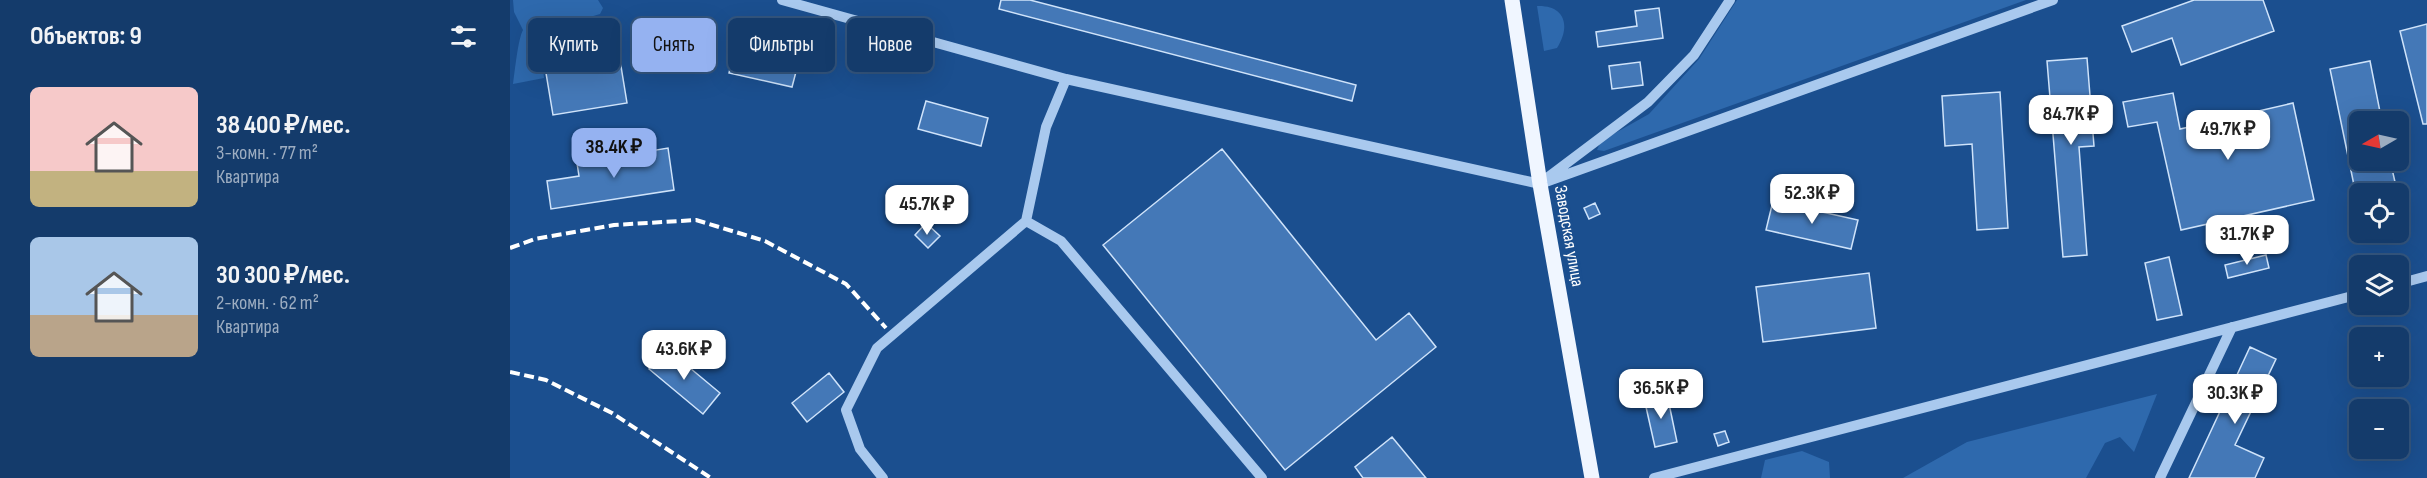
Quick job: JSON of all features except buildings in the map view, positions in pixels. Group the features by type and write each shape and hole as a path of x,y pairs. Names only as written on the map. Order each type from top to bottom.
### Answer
{"main road":[{"name":"Заводская улица","path":"1512,0 1540,184 1592,478"}],"street":[{"path":"782,0 1066,79 1540,184 2053,0"},
{"path":"1540,184 1580,151 1648,102 1694,55 1730,0"},
{"path":"883,478 860,449 846,410 877,348 1026,221 1046,127 1066,79"},
{"path":"1026,221 1060,242 1262,478"},
{"path":"2409,281 2427,276"},
{"path":"1654,478 2349,297"},
{"path":"2160,478 2232,327"}],"shaded area":[{"path":"513,0 598,0 603,8 600,14 591,18 528,18 528,72 543,72 544,78 513,84 518,47 523,30 514,12"},
{"path":"1737,0 2026,0 1604,151 1597,150 1601,141 1649,114 1699,59"},
{"path":"1537,6 1554,9 1563,18 1564,32 1557,48 1544,51"},
{"path":"2157,394 2134,452 2120,437 2105,443 2086,478 1903,478 1967,442"},
{"path":"1802,451 1829,462 1830,478 1761,478 1765,460"}],"railway":[{"path":"510,248 535,239 614,225 696,220 765,241 846,284 886,328"},
{"path":"510,372 546,380 612,413 711,478"}]}
